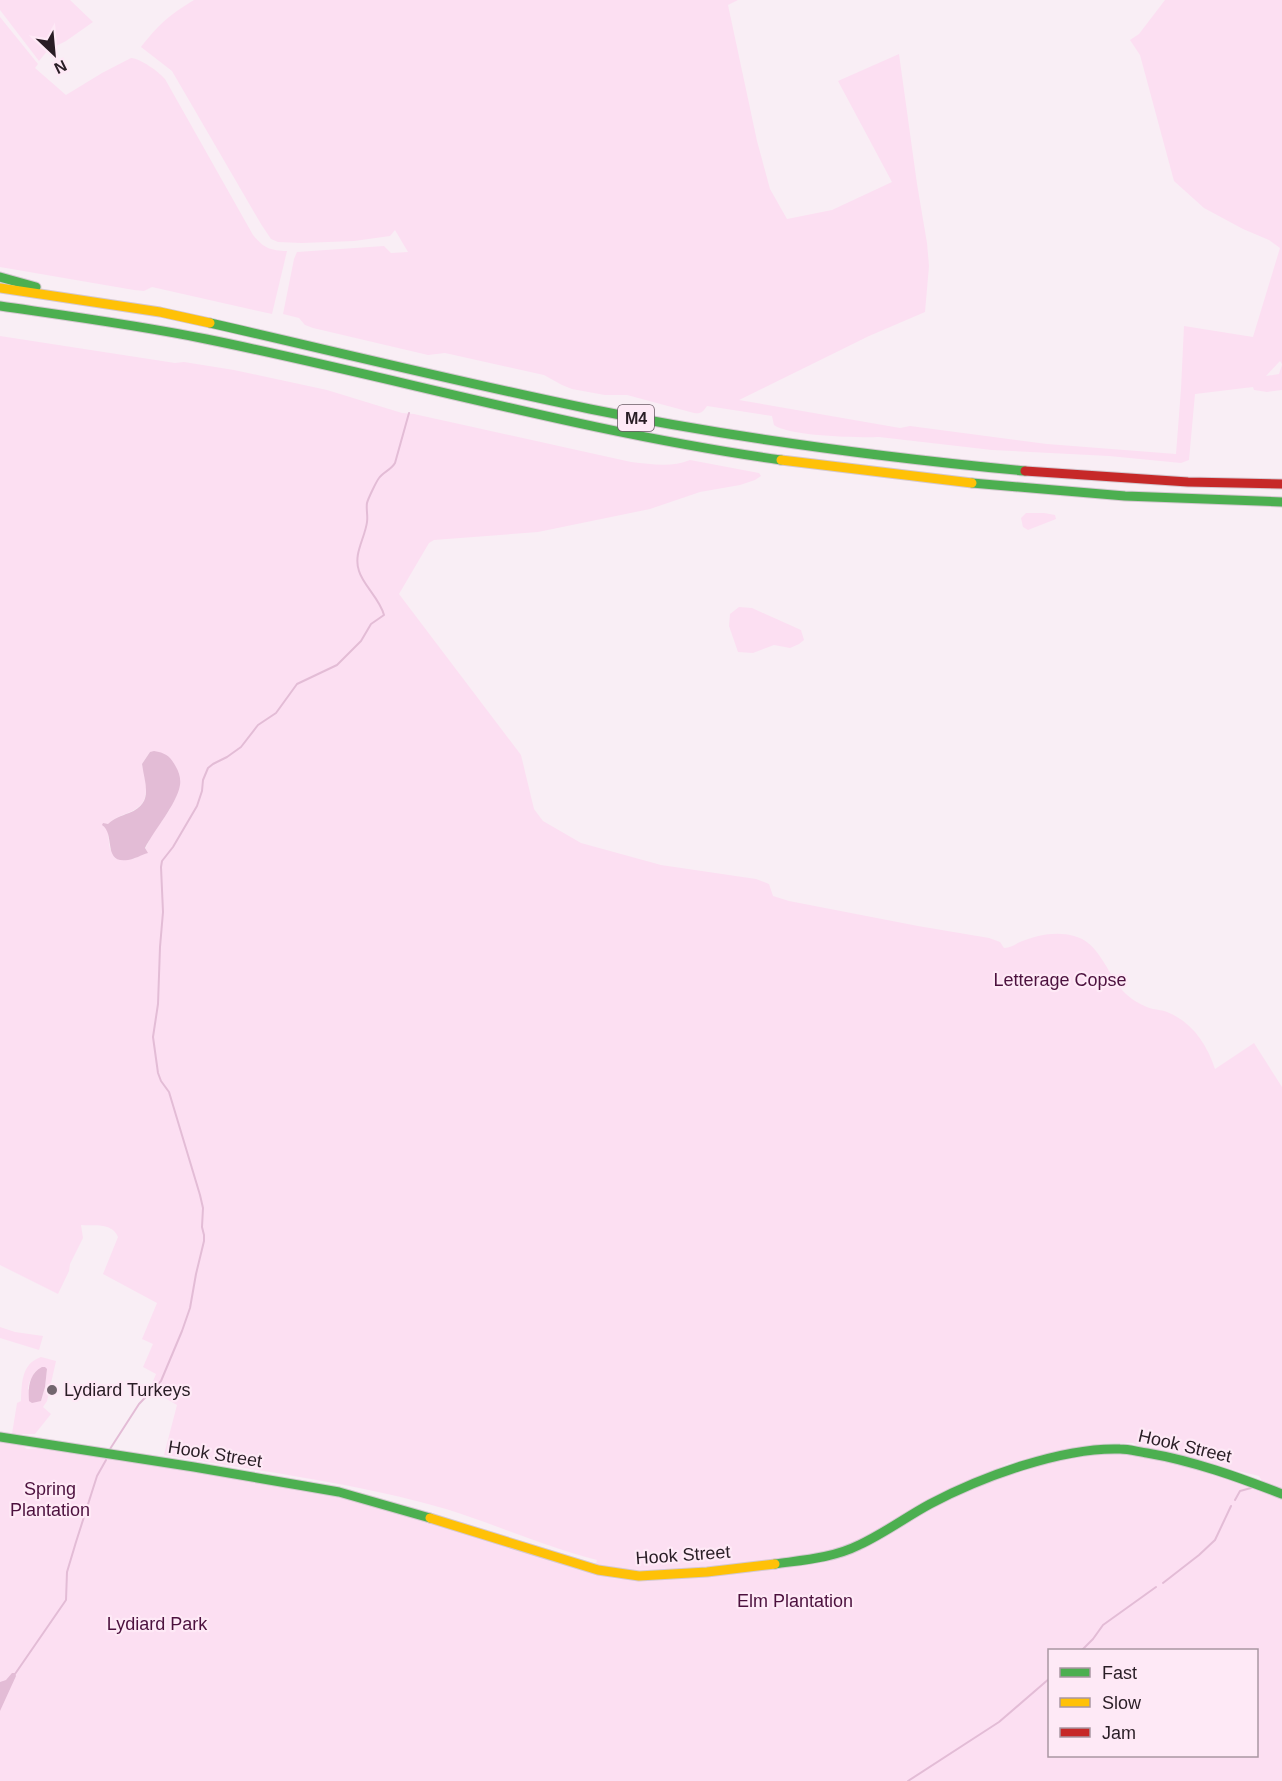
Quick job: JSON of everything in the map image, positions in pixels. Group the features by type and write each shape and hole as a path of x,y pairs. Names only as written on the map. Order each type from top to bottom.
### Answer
{"main road":[{"name":"M4","path":"0,277 79,299"},
{"name":"M4","path":"0,288 170,314 591,409 776,442 939,463 1062,475 1188,482 1282,484"},
{"name":"M4","path":"3,307 203,339 581,424 767,458 960,483 1036,490 1282,502"},
{"name":"Hook Street","path":"0,1437 339,1492 412,1512 597,1570 639,1576 707,1572 830,1555 858,1546 930,1504 976,1482 1044,1459 1091,1451 1121,1449 1159,1455 1225,1472 1282,1494"}],"green space":[{"path":"0,0 70,0 93,22 66,41 48,50 39,61 0,10"},
{"path":"194,0 738,0 728,5 757,141 770,189 787,219 832,210 892,182 838,81 899,54 927,243 929,266 925,312 869,336 739,400 900,428 910,426 1047,444 1176,454 1184,326 1253,337 1280,248 1269,240 1204,208 1174,181 1140,55 1130,40 1139,34 1165,0 1282,0 1282,364 1280,361 1266,376 1279,374 1282,365 1282,390 1267,392 1254,390 1253,387 1195,394 1189,460 1181,463 1109,456 992,450 879,437 841,437 794,432 774,425 772,416 707,406 702,412 694,413 627,395 605,395 572,389 544,375 445,353 428,355 313,328 305,325 299,318 283,314 297,252 384,246 391,253 408,252 395,230 390,236 354,241 302,243 278,242 271,239 172,71 141,47 165,20"},
{"path":"0,17 38,64 35,68 66,95 131,58 149,66 165,79 253,235 268,248 287,251 272,314 152,287 144,291 134,290 0,267"},
{"name":"Letterage Copse","path":"0,336 234,370 327,390 402,413 631,462 668,465 690,460 759,473 761,476 755,480 740,485 700,492 650,509 538,532 434,540 429,543 399,594 521,755 534,809 543,821 581,843 661,865 756,879 769,884 773,896 789,901 989,938 1000,942 1004,948 1047,934 1074,936 1083,939 1096,951 1122,990 1136,1002 1176,1016 1191,1028 1208,1051 1215,1069 1254,1043 1282,1087 1282,1491 1266,1484 1259,1476 1142,1448 1133,1443 1106,1443 1009,1463 955,1488 855,1545 832,1553 675,1574 617,1571 596,1564 597,1560 446,1509 376,1491 164,1455 177,1405 158,1394 151,1386 156,1374 143,1367 153,1344 142,1339 157,1303 103,1274 118,1237 115,1232 107,1227 81,1225 83,1238 58,1294 0,1265","holes":["150,752 170,809 151,836 143,854 133,859 110,849 109,824 137,808 145,797 146,785 142,764"]},
{"path":"1026,513 1055,515 1056,519 1028,530 1023,527 1021,518"},
{"path":"739,607 752,608 801,630 804,640 790,648 774,645 753,653 738,652 729,626 730,614"},
{"path":"0,1327 15,1332 43,1336 39,1350 0,1338"},
{"path":"41,1357 56,1361 47,1401 43,1407 51,1414 35,1434 12,1434 17,1403 21,1401 24,1375 34,1360","holes":["47,1369 41,1401 28,1389 35,1372"]},
{"name":"Lydiard Park","path":"0,1441 20,1444 27,1449 40,1448 285,1485 388,1507 579,1570 617,1579 636,1579 827,1558 974,1484 1052,1459 1112,1451 1154,1457 1223,1475 1282,1497 1282,1781 0,1781"}],"shaded area":[{"path":"154,751 167,756 174,763 180,778 178,792 145,848 148,853 120,860 112,853 106,829 102,825 137,809 142,804 145,799 146,786 142,764 150,752"},
{"path":"42,1367 47,1369 45,1387 41,1401 32,1403 29,1401 30,1381 34,1373"},
{"path":"12,1673 16,1676 0,1711 0,1682 6,1680"}],"waterway":[{"path":"110,1449 139,1404 161,1381 190,1308 204,1241 203,1208 200,1195 169,1092 158,1073 153,1037 158,1004 163,912 162,861 197,806 208,768 241,747 258,725 276,713 297,684 337,665 361,641 371,624 384,615 361,576 357,558 366,528 368,501 379,478 395,463 409,413"},
{"path":"15,1674 66,1600 67,1572 97,1476 106,1460"},
{"path":"1235,1500 1240,1491 1251,1488"},
{"path":"1163,1583 1215,1540 1231,1506"},
{"path":"1083,1649 1103,1625 1156,1587"},
{"path":"908,1781 999,1722 1048,1680"}],"traffic: fast":[{"path":"0,277 36,287"},
{"path":"0,306 206,339 564,420 708,449 781,460"},
{"path":"210,323 495,389 698,429 806,446 1025,471"},
{"path":"972,483 1125,496 1282,502"},
{"path":"0,1437 339,1492 430,1518"},
{"path":"775,1564 839,1553 877,1536 930,1504 973,1484 1022,1466 1073,1453 1120,1449 1164,1456 1216,1470 1282,1494"}],"traffic: slow":[{"path":"0,288 160,312 210,323"},
{"path":"781,460 972,483"},
{"path":"430,1518 598,1570 639,1576 707,1572 775,1564"}],"traffic: jam":[{"path":"1025,471 1188,482 1282,484"}],"place":[{"name":"Lydiard Turkeys","path":"52,1390"}],"park label":[{"name":"Spring Plantation","path":"50,1499"},
{"name":"Elm Plantation","path":"795,1601"}]}
